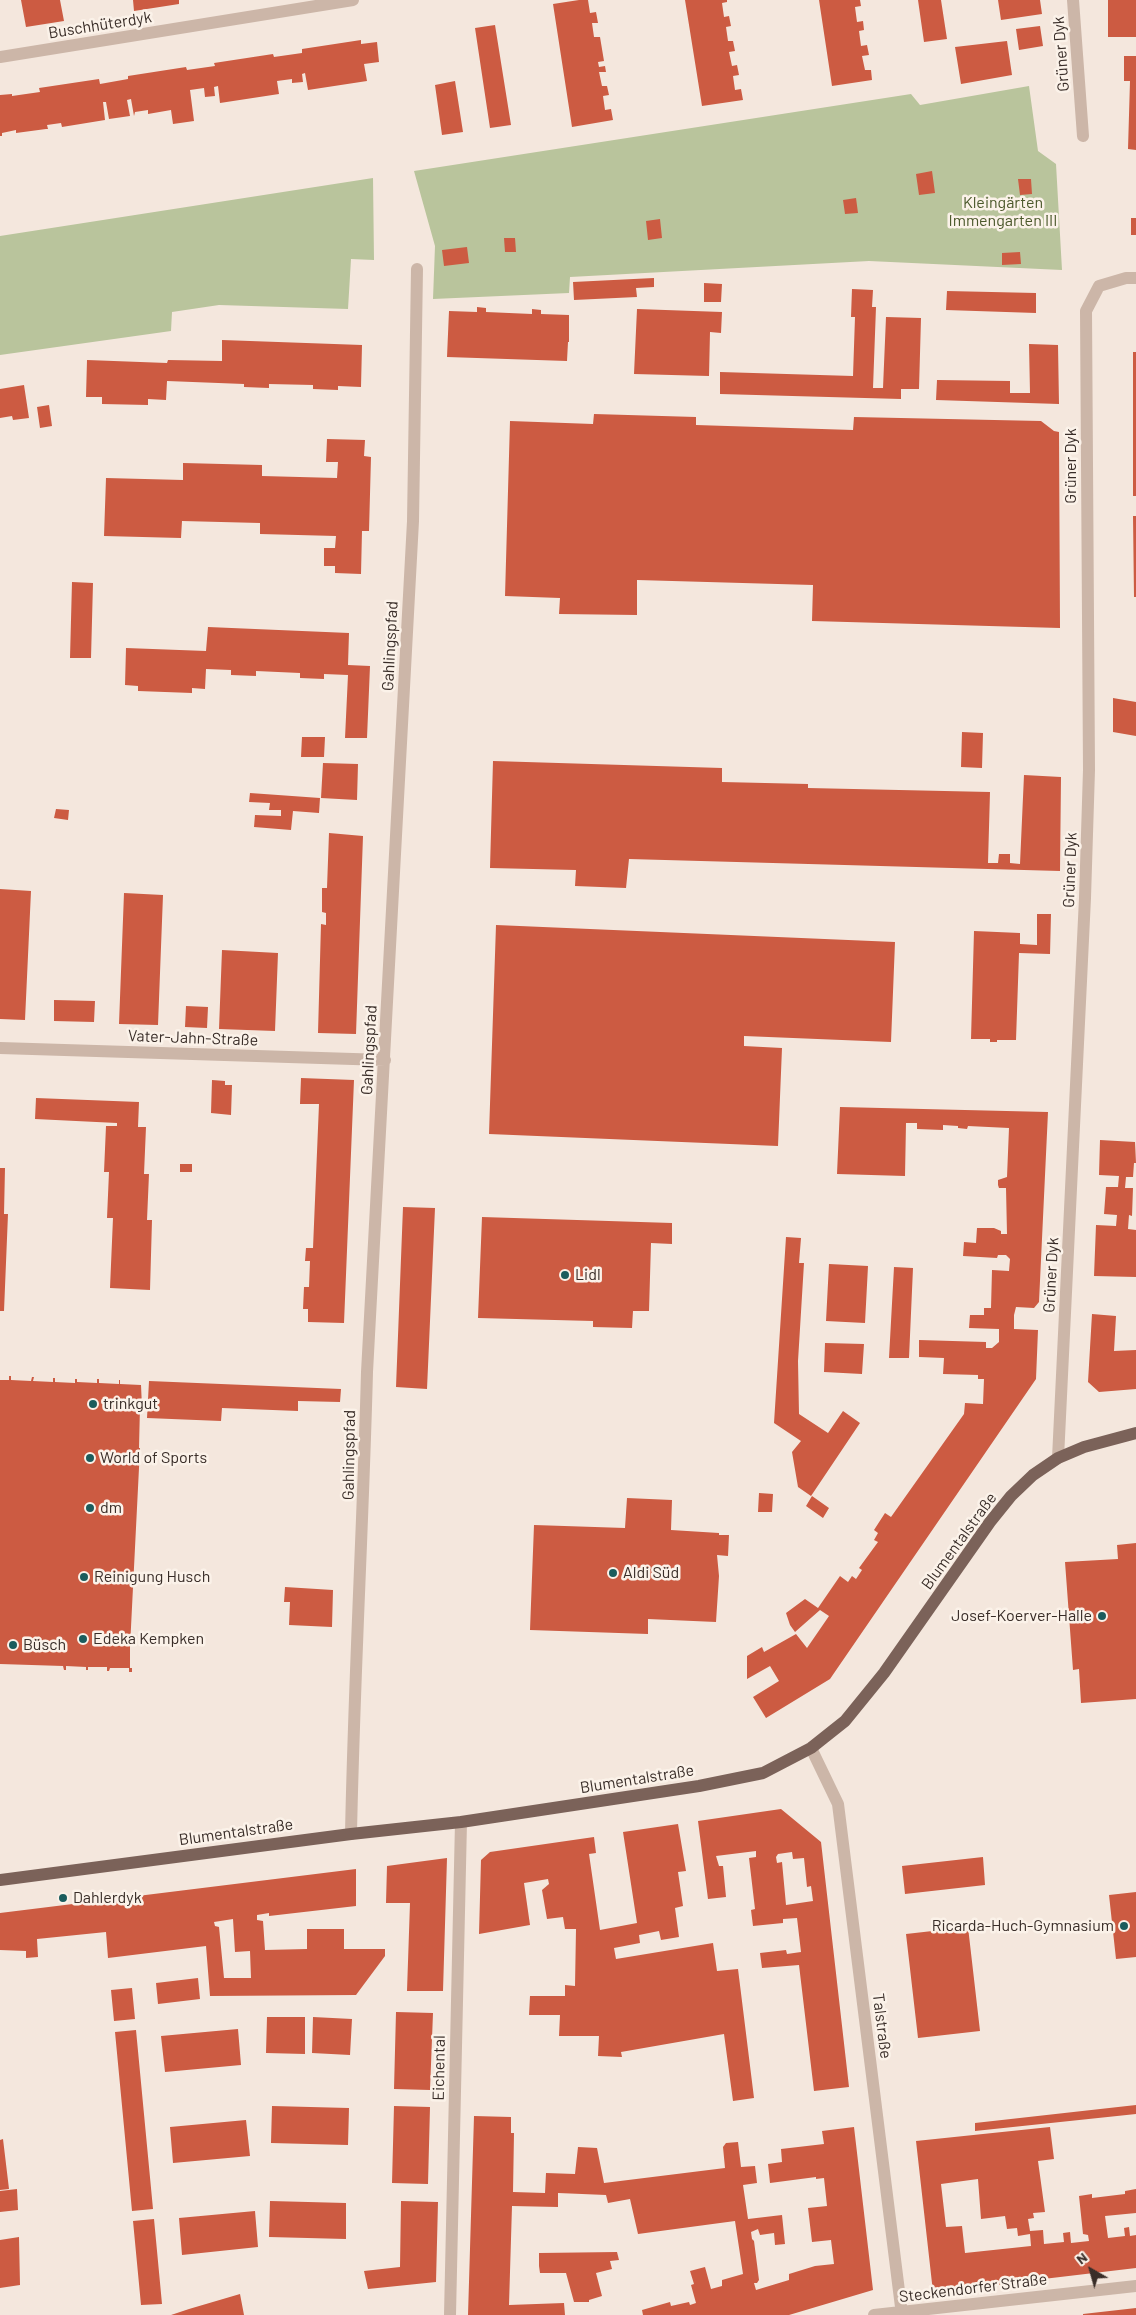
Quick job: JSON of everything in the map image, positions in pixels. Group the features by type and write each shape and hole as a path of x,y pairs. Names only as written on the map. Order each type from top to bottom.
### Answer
{"main road":[{"name":"Blumentalstraße","path":"0,1880 352,1834 461,1822 699,1786 762,1773 811,1748 845,1721 906,1642 990,1522 1011,1496 1033,1475 1058,1458 1093,1444 1136,1433"}],"street":[{"name":"Buschhüterdyk","path":"0,57 353,0"},
{"name":"Grüner Dyk","path":"1073,0 1083,136"},
{"name":"Gahlingspfad","path":"352,1834 352,1753 365,1474 367,1372 413,521 417,269"},
{"name":"Grüner Dyk","path":"1058,1458 1086,898 1089,770 1086,311 1099,286 1126,278 1136,278"},
{"name":"Vater-Jahn-Straße","path":"0,1048 385,1060"},
{"name":"Talstraße","path":"811,1748 838,1804 902,2314"},
{"name":"Eichental","path":"450,2315 461,1822"},
{"name":"Steckendorfer Straße","path":"874,2315 902,2314 1136,2286"}],"green space":[{"name":"Kleingärten Immengarten III","path":"1029,86 1038,151 1056,164 1062,270 869,261 570,277 569,293 433,299 435,246 414,171 911,94 920,105"},
{"path":"373,178 374,260 351,259 348,309 219,305 172,312 171,331 0,355 0,236"}],"building":[{"path":"21,0 60,0 64,21 26,27"},
{"path":"133,0 179,0 179,4 134,11"},
{"path":"588,0 590,13 596,12 598,23 592,23 594,37 600,37 604,61 598,62 599,67 605,66 606,72 599,72 602,86 607,86 609,95 603,96 605,110 611,109 613,120 572,127 553,4"},
{"path":"685,0 727,0 727,2 722,3 724,17 729,16 731,26 726,27 728,41 733,41 735,51 729,52 732,66 737,65 739,75 733,76 735,90 741,89 743,100 702,106"},
{"path":"819,0 860,0 861,6 855,7 857,22 863,21 864,30 859,31 861,46 867,45 869,55 862,56 865,70 871,70 872,80 832,86"},
{"path":"918,0 941,0 947,39 924,42"},
{"path":"998,0 1040,0 1042,14 1001,20"},
{"path":"1108,0 1136,0 1136,37 1108,37"},
{"path":"495,25 511,125 490,128 475,28"},
{"path":"1040,26 1043,46 1019,50 1016,29"},
{"path":"361,40 361,44 377,42 379,62 364,64 367,81 308,90 305,73 302,74 303,82 292,83 292,79 277,81 279,94 220,103 218,86 214,87 215,96 205,97 204,88 190,90 194,121 173,124 171,110 148,114 148,110 135,112 134,116 131,99 127,100 130,116 109,119 106,102 103,102 105,120 62,127 61,123 47,125 48,129 16,133 16,130 2,133 2,136 0,136 0,95 12,94 12,96 40,92 39,88 99,79 100,84 128,79 128,76 186,67 187,70 215,66 214,63 273,54 274,57 302,53 302,49"},
{"path":"1007,41 1012,75 961,84 955,47"},
{"path":"1124,56 1136,56 1136,150 1128,149 1130,81 1124,81"},
{"path":"455,81 463,132 442,135 435,85"},
{"path":"932,171 935,193 919,195 916,174"},
{"path":"1018,179 1031,179 1032,194 1020,195"},
{"path":"856,198 858,213 845,214 843,200"},
{"path":"1131,218 1136,218 1136,235 1131,235"},
{"path":"660,219 662,238 648,240 646,221"},
{"path":"504,238 515,238 516,252 505,252"},
{"path":"467,247 469,263 444,266 442,250"},
{"path":"1020,252 1021,264 1002,265 1002,253"},
{"path":"654,278 654,287 636,288 637,297 574,300 573,282"},
{"path":"704,283 722,284 721,302 704,302"},
{"path":"852,289 873,290 872,307 876,307 873,388 883,388 886,317 921,318 919,389 901,389 901,399 720,394 720,372 853,376 855,317 851,317"},
{"path":"947,291 1036,293 1036,313 946,310"},
{"path":"477,307 486,308 486,312 532,314 532,309 541,310 541,314 569,315 567,361 447,357 449,311 477,312"},
{"path":"637,309 722,312 721,333 710,332 709,376 634,374"},
{"path":"222,340 362,345 361,387 338,386 338,390 313,389 313,385 269,384 269,388 244,387 244,384 167,381 166,400 148,399 148,405 102,404 102,397 86,397 87,360 167,363 168,360 222,361"},
{"path":"1029,344 1058,345 1059,404 936,400 937,380 1010,381 1010,393 1030,393"},
{"path":"1133,352 1136,352 1136,496 1133,496"},
{"path":"24,385 29,418 13,420 12,416 0,418 0,389"},
{"path":"49,405 52,426 40,428 37,407"},
{"path":"594,414 696,417 696,425 853,430 854,417 1041,421 1054,431 1059,432 1060,628 812,621 813,585 637,580 637,615 559,614 560,598 505,596 510,421 593,424"},
{"path":"327,439 365,440 364,456 371,457 369,531 362,531 361,574 335,573 335,566 324,566 324,548 335,548 336,536 260,534 260,523 182,521 181,538 104,536 106,478 183,480 183,463 262,465 262,476 337,478 338,462 326,462"},
{"path":"1133,516 1136,516 1136,597 1134,597"},
{"path":"72,582 93,583 91,658 70,658"},
{"path":"208,627 349,633 348,665 370,666 367,738 345,738 348,675 324,674 324,679 300,678 300,673 256,671 256,676 231,675 231,670 206,669 205,689 192,688 192,693 138,691 138,686 125,685 126,648 206,651"},
{"path":"1113,698 1136,702 1136,736 1113,732"},
{"path":"962,732 983,733 982,768 961,767"},
{"path":"302,737 325,737 324,757 301,757"},
{"path":"493,761 722,768 722,782 808,784 808,788 990,792 988,863 998,863 999,854 1010,854 1010,863 1020,864 1024,775 1061,777 1060,871 629,859 626,888 575,886 576,870 490,868"},
{"path":"323,763 358,764 357,800 321,798"},
{"path":"250,793 320,798 319,813 293,811 291,830 254,827 255,815 281,816 281,810 269,810 270,803 249,802"},
{"path":"56,809 69,810 68,820 54,818"},
{"path":"329,833 363,836 356,1034 318,1033 321,924 326,925 326,913 322,912 322,888 327,888"},
{"path":"0,889 31,891 25,1020 0,1019"},
{"path":"124,893 163,895 158,1025 119,1024"},
{"path":"1037,914 1051,914 1050,954 1019,953 1016,1040 990,1042 990,1039 971,1039 974,931 1020,933 1020,944 1037,945"},
{"path":"496,925 895,942 891,1042 744,1036 744,1046 782,1048 778,1146 489,1134"},
{"path":"222,950 278,953 275,1031 219,1029"},
{"path":"54,1000 95,1001 94,1022 54,1021"},
{"path":"186,1006 208,1007 207,1028 185,1027"},
{"path":"301,1078 354,1080 344,1323 308,1322 308,1309 303,1309 304,1287 309,1287 310,1261 305,1261 306,1248 313,1248 319,1104 300,1104"},
{"path":"212,1080 225,1081 225,1085 232,1085 231,1115 211,1113"},
{"path":"36,1098 139,1102 138,1127 146,1127 144,1174 149,1174 147,1220 152,1220 150,1290 110,1288 113,1218 107,1218 109,1172 104,1172 106,1126 117,1126 117,1123 35,1119"},
{"path":"840,1107 1048,1112 1039,1302 1034,1308 1016,1307 1014,1315 1014,1329 1038,1330 1036,1379 830,1679 766,1718 753,1697 779,1681 770,1666 747,1679 747,1656 762,1647 764,1652 796,1634 807,1648 829,1616 820,1610 795,1632 790,1625 786,1613 805,1599 818,1608 840,1576 848,1582 852,1576 856,1579 862,1570 859,1568 878,1542 874,1540 878,1533 874,1530 885,1513 891,1517 964,1414 965,1403 983,1404 984,1379 978,1379 978,1375 943,1374 944,1358 919,1357 919,1340 986,1342 986,1348 992,1348 999,1342 999,1329 969,1328 970,1315 984,1315 984,1308 991,1308 992,1270 1009,1271 1010,1259 1006,1255 998,1255 997,1258 963,1256 964,1242 976,1243 977,1228 994,1228 1001,1231 1001,1234 1007,1234 1006,1188 999,1188 998,1180 1007,1177 1009,1128 968,1126 967,1129 943,1125 943,1130 917,1129 917,1123 906,1123 905,1176 837,1174"},
{"path":"1100,1140 1135,1142 1136,1163 1134,1163 1133,1177 1126,1177 1125,1188 1133,1188 1132,1216 1129,1215 1128,1229 1136,1230 1136,1277 1094,1276 1096,1225 1116,1226 1117,1215 1104,1214 1106,1187 1118,1187 1119,1176 1099,1175"},
{"path":"180,1164 192,1164 192,1172 180,1172"},
{"path":"0,1168 5,1168 4,1214 8,1214 4,1311 0,1311"},
{"path":"403,1207 435,1208 427,1389 396,1387"},
{"name":"Lidl","path":"482,1217 672,1223 672,1244 651,1243 649,1311 633,1311 632,1328 593,1327 593,1321 478,1318"},
{"path":"786,1237 801,1238 799,1263 804,1263 798,1361 799,1414 828,1433 843,1411 860,1423 811,1496 798,1487 792,1452 801,1441 774,1423"},
{"path":"829,1264 868,1266 865,1323 826,1321"},
{"path":"894,1267 913,1268 909,1358 889,1358"},
{"path":"1092,1314 1116,1316 1114,1351 1136,1350 1136,1389 1099,1392 1088,1382"},
{"path":"825,1343 864,1344 862,1374 824,1372"},
{"path":"9,1376 11,1376 11,1380 31,1381 32,1377 34,1377 33,1381 53,1382 53,1378 55,1378 55,1382 75,1383 75,1379 77,1379 77,1382 97,1383 97,1379 99,1379 99,1383 119,1384 120,1380 120,1384 141,1385 142,1407 140,1406 140,1448 130,1647 130,1668 132,1668 132,1672 129,1672 129,1668 110,1668 107,1671 107,1667 88,1667 88,1670 86,1670 86,1667 66,1666 66,1670 64,1670 63,1666 0,1664 0,1380 9,1380"},
{"path":"149,1381 341,1389 340,1402 298,1401 298,1411 222,1408 221,1421 147,1418"},
{"path":"759,1493 773,1494 772,1512 758,1512"},
{"path":"812,1496 829,1508 823,1518 806,1506"},
{"name":"Aldi Süd","path":"627,1498 672,1500 671,1530 729,1535 728,1556 717,1555 719,1576 716,1622 648,1619 648,1634 530,1630 534,1525 625,1528"},
{"name":"Josef-Koerver-Halle","path":"1136,1543 1136,1699 1081,1703 1079,1669 1073,1670 1065,1562 1118,1559 1117,1545"},
{"path":"285,1587 333,1590 332,1627 289,1625 290,1602 284,1602"},
{"path":"781,1809 821,1842 849,2087 814,2091 799,1965 762,1968 760,1953 786,1950 787,1954 801,1952 797,1918 783,1919 783,1923 753,1926 751,1910 755,1909 749,1858 756,1857 756,1851 716,1856 719,1866 723,1866 726,1897 708,1899 698,1821","holes":["792,1852 793,1859 804,1858 807,1887 811,1886 813,1901 786,1905 782,1862 777,1863 776,1857 778,1854"]},
{"path":"678,1824 686,1871 678,1872 683,1906 675,1908 679,1937 661,1940 659,1931 639,1935 640,1943 614,1948 616,1959 713,1943 717,1971 738,1969 754,2098 733,2101 724,2034 621,2052 622,2057 598,2056 599,2036 559,2036 560,2015 529,2015 530,1996 565,1996 565,1985 575,1986 576,1929 565,1929 563,1917 547,1919 542,1890 549,1884 548,1879 524,1883 530,1925 479,1934 481,1860 490,1852 594,1837 596,1853 589,1854 600,1930 637,1923 623,1832"},
{"path":"983,1857 985,1885 905,1894 902,1866"},
{"path":"447,1858 443,1991 407,1991 410,1903 386,1903 387,1866"},
{"path":"356,1869 356,1906 269,1916 269,1913 257,1915 257,1920 263,1921 265,1950 307,1949 307,1929 344,1929 344,1949 385,1949 385,1956 356,1995 210,1996 206,1946 108,1958 106,1932 37,1939 38,1957 26,1958 26,1951 0,1950 0,1913","holes":["233,1919 235,1952 250,1951 251,1978 224,1978 219,1927 215,1926 214,1922"]},
{"name":"Ricarda-Huch-Gymnasium","path":"1136,1892 1136,1957 1116,1959 1109,1895"},
{"path":"968,1927 980,2031 918,2038 906,1934"},
{"path":"198,1978 200,1999 158,2004 156,1983"},
{"path":"132,1988 135,2019 114,2021 111,1990"},
{"path":"396,2012 433,2013 430,2090 394,2089"},
{"path":"267,2017 305,2017 305,2054 266,2053"},
{"path":"313,2017 352,2019 350,2055 312,2053"},
{"path":"238,2029 241,2065 165,2072 161,2036"},
{"path":"136,2030 153,2209 132,2211 115,2032"},
{"path":"1136,2105 1136,2114 975,2131 975,2123"},
{"path":"272,2106 349,2108 348,2145 271,2143"},
{"path":"394,2106 430,2107 428,2184 392,2183"},
{"path":"474,2116 511,2117 511,2133 514,2133 513,2192 545,2193 546,2173 575,2174 578,2147 597,2148 604,2183 725,2168 723,2147 726,2143 738,2142 741,2167 755,2166 757,2183 743,2185 748,2219 782,2215 785,2244 775,2245 774,2233 760,2235 758,2229 751,2232 759,2280 757,2283 754,2283 756,2290 789,2280 789,2274 815,2266 834,2264 831,2240 812,2242 808,2208 827,2206 824,2178 816,2179 816,2177 770,2183 768,2164 782,2162 781,2149 824,2144 822,2131 854,2127 873,2290 789,2315 643,2315 642,2310 670,2302 671,2306 689,2302 690,2305 696,2303 691,2285 694,2284 690,2271 705,2267 711,2289 722,2286 722,2280 743,2274 735,2221 638,2234 630,2199 608,2203 606,2195 558,2193 558,2207 512,2206 509,2305 564,2303 565,2315 468,2315"},
{"path":"246,2120 250,2156 173,2163 170,2127"},
{"path":"1050,2127 1054,2159 1038,2161 1045,2212 1033,2213 1034,2218 1028,2219 1030,2231 1043,2230 1044,2244 1064,2242 1063,2233 1070,2232 1071,2243 1089,2241 1088,2235 1083,2234 1079,2196 1092,2194 1092,2198 1125,2194 1125,2191 1136,2189 1136,2213 1105,2216 1108,2238 1125,2236 1124,2228 1129,2227 1130,2236 1136,2235 1136,2268 1018,2282 1018,2280 1005,2282 1005,2284 933,2292 916,2141","holes":["978,2179 981,2219 1005,2216 1007,2229 1017,2228 1018,2236 1030,2234 1031,2246 965,2253 962,2226 946,2227 941,2184"]},
{"path":"3,2139 9,2189 0,2190 0,2140"},
{"path":"17,2189 18,2210 0,2212 0,2191"},
{"path":"270,2201 346,2203 346,2239 269,2237"},
{"path":"401,2201 438,2202 436,2282 368,2289 364,2271 400,2267"},
{"path":"255,2211 258,2247 182,2255 179,2218"},
{"path":"154,2219 162,2304 141,2305 133,2221"},
{"path":"19,2237 20,2285 0,2288 0,2240"},
{"path":"617,2252 619,2260 610,2261 612,2269 596,2273 602,2296 589,2300 589,2302 574,2302 566,2273 540,2273 539,2253"},
{"path":"240,2294 244,2315 171,2315 189,2309"},
{"path":"1136,2308 1136,2315 1083,2315 1083,2314"}],"place":[{"name":"Lidl","path":"565,1275"},
{"name":"trinkgut","path":"93,1404"},
{"name":"World of Sports","path":"90,1458"},
{"name":"dm","path":"90,1508"},
{"name":"Aldi Süd","path":"613,1573"},
{"name":"Reinigung Husch","path":"84,1577"},
{"name":"Josef-Koerver-Halle","path":"1102,1616"},
{"name":"Edeka Kempken","path":"83,1639"},
{"name":"Büsch","path":"13,1645"},
{"name":"Dahlerdyk","path":"63,1898"},
{"name":"Ricarda-Huch-Gymnasium","path":"1124,1926"}]}
